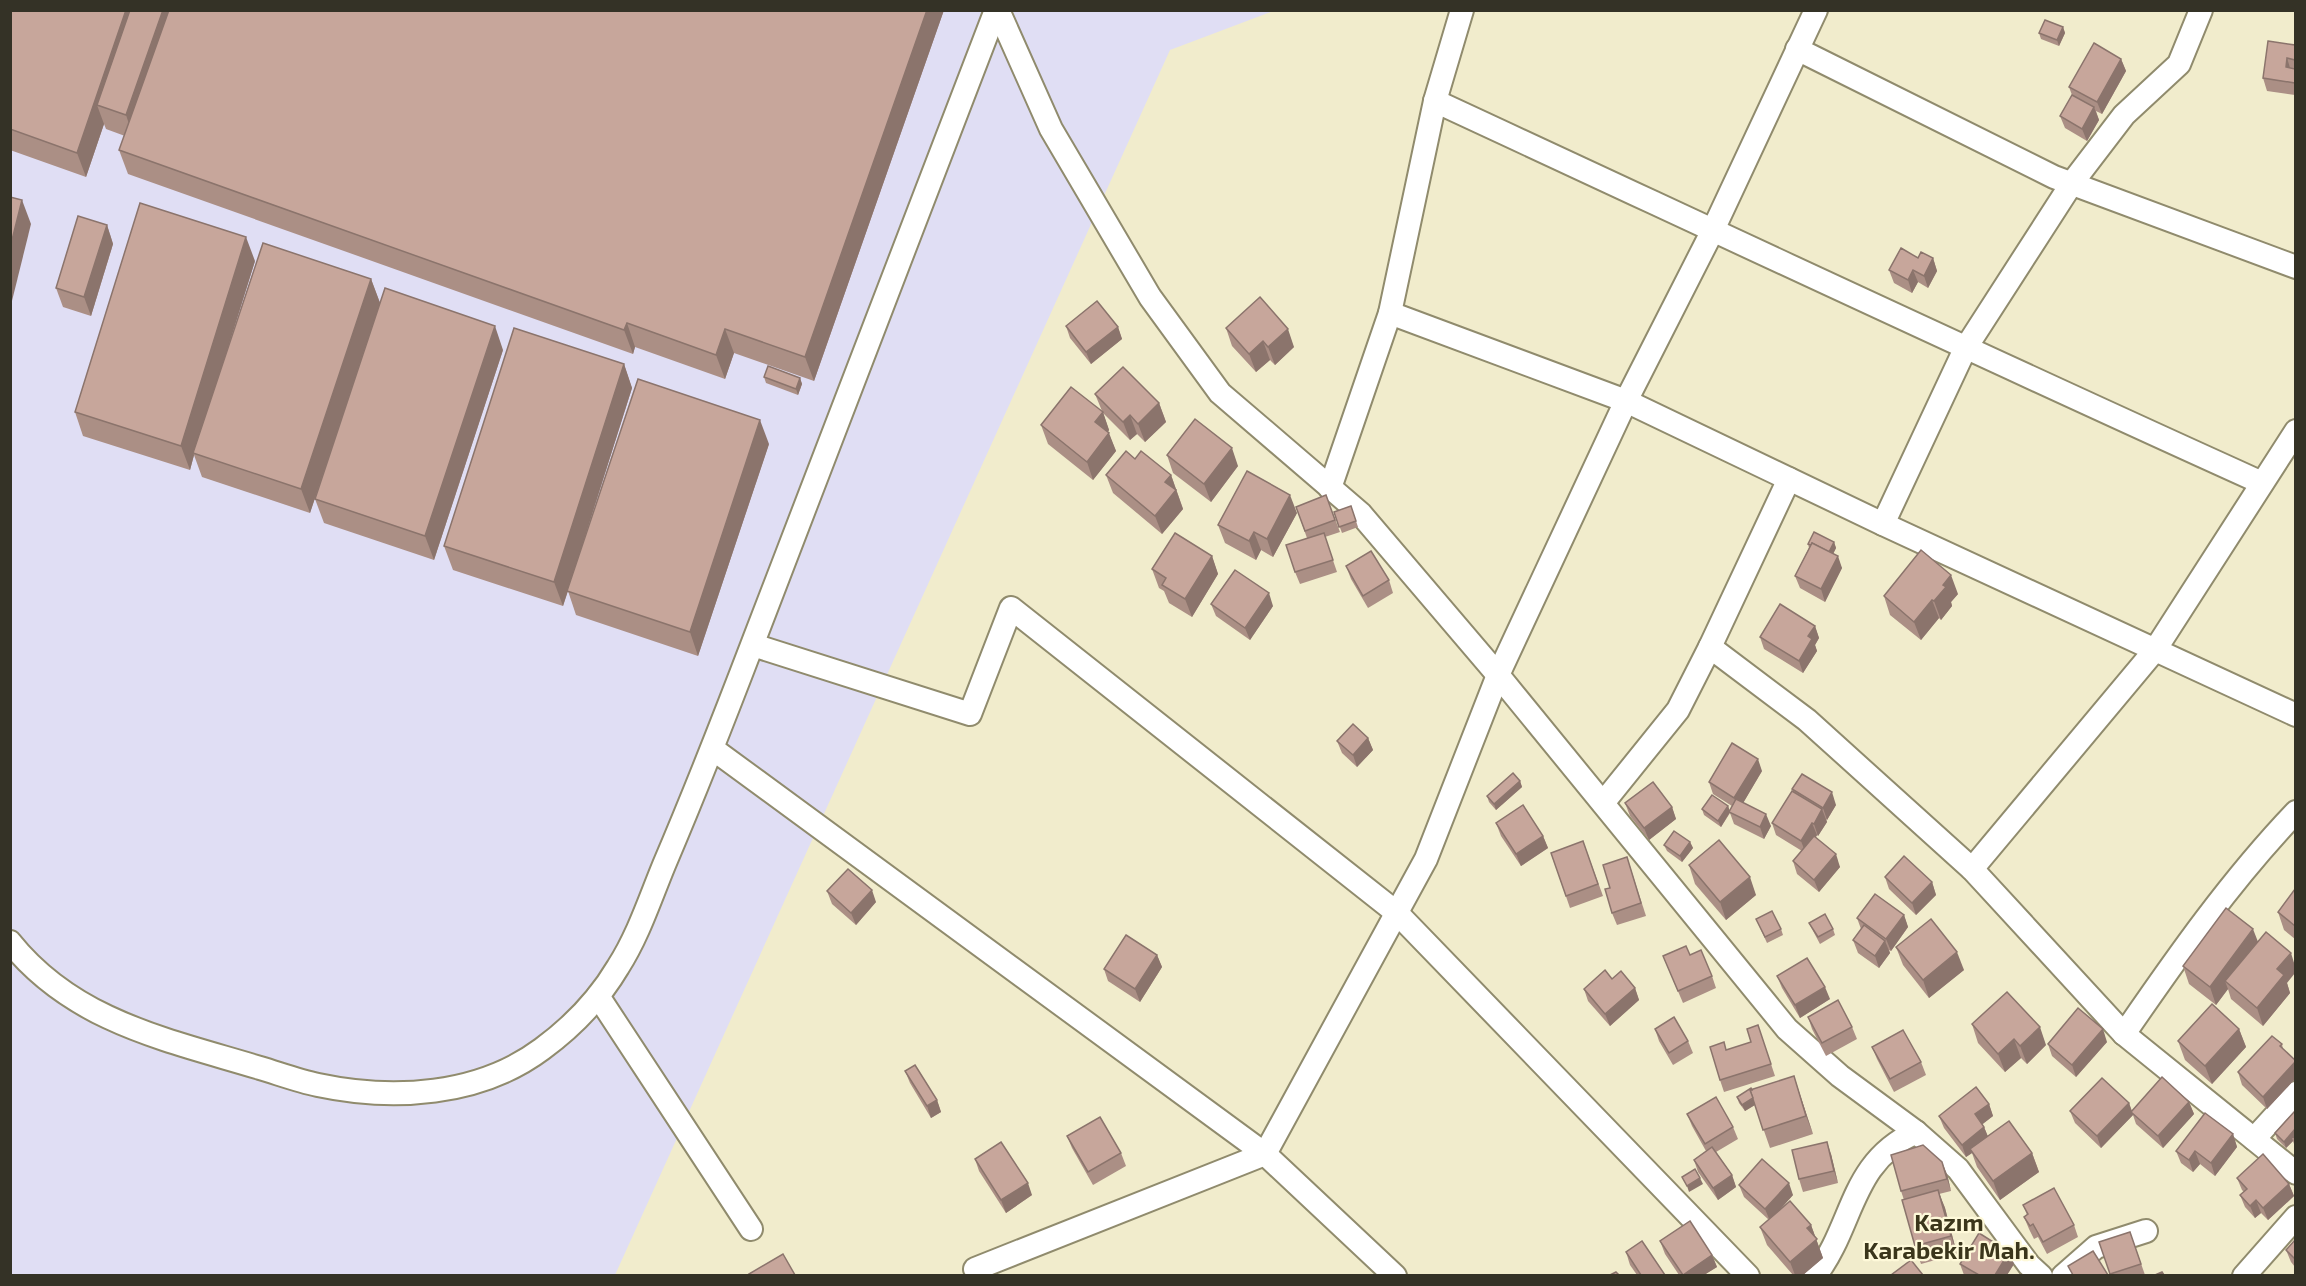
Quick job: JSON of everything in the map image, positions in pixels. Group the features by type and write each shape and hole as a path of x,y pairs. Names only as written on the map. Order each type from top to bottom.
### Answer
{"street":[{"path":"997,10 1051,129 1150,297 1220,393 1360,513 1498,675 1788,1029 1840,1076 1916,1132 1958,1169 2030,1272"},
{"path":"10,942 50,982 78,1002 108,1019 142,1033 306,1082 359,1092 394,1094 437,1091 486,1078 512,1067 539,1051 570,1026 598,996 618,968 636,936 713,749 997,10"},
{"path":"1330,488 1389,313 1435,102 1462,10"},
{"path":"975,1269 1265,1154 1426,859 1498,675 1626,401 1713,230 1816,10"},
{"path":"1883,524 1965,349 2072,183 2124,115 2180,64 2201,10"},
{"path":"1797,49 2044,172 2295,267"},
{"path":"1435,102 1965,349 2262,483"},
{"path":"1389,313 1626,401 1883,524 2295,715"},
{"path":"1972,869 2155,650 2295,431"},
{"path":"1603,803 1678,710 1789,479"},
{"path":"753,645 970,714 1011,608 1397,913 1748,1275"},
{"path":"1710,647 1807,720 1972,869 2124,1034 2295,1173"},
{"path":"713,749 1265,1154 1395,1275"},
{"path":"2124,1034 2189,940 2267,842 2295,812"},
{"path":"598,996 751,1229"},
{"path":"2254,1139 2295,1093"},
{"path":"1815,1275 1826,1261 1870,1167 1891,1146 1916,1132"},
{"path":"2255,1272 2295,1217"},
{"path":"2063,1275 2096,1247 2146,1231"}],"shaded area":[{"path":"10,11 1273,11 1170,50 615,1275 11,1275"}],"building":[{"path":"10,10 126,10 77,153 10,129"},
{"path":"130,10 163,10 126,115 97,105"},
{"path":"169,10 927,10 805,357 725,329 716,355 627,323 624,330 119,150"},
{"path":"2045,20 2063,27 2057,40 2039,33"},
{"path":"2268,41 2295,45 2295,60 2287,58 2286,67 2295,69 2295,83 2263,78"},
{"path":"2094,43 2121,59 2097,102 2069,87"},
{"path":"2072,95 2094,107 2082,129 2060,116"},
{"path":"10,197 22,200 10,248"},
{"path":"140,203 246,237 181,446 75,412"},
{"path":"78,216 107,225 84,297 56,288"},
{"path":"263,243 371,279 301,489 193,453"},
{"path":"1901,248 1918,258 1921,252 1933,258 1924,276 1913,270 1908,280 1889,270"},
{"path":"385,288 495,326 425,536 315,499"},
{"path":"1260,297 1288,329 1268,347 1263,341 1249,354 1226,328"},
{"path":"1097,301 1118,327 1086,352 1066,326"},
{"path":"514,328 624,364 554,582 444,546"},
{"path":"768,366 800,378 796,389 764,377"},
{"path":"1123,367 1159,403 1138,424 1130,415 1123,422 1095,394"},
{"path":"638,379 760,420 690,632 567,591"},
{"path":"1071,387 1103,412 1095,422 1109,433 1087,462 1041,425"},
{"path":"1195,419 1232,448 1204,484 1167,455"},
{"path":"1126,451 1135,459 1141,451 1171,475 1165,482 1176,490 1155,516 1106,475"},
{"path":"1247,471 1290,495 1267,539 1254,532 1249,541 1218,525"},
{"path":"1326,495 1335,520 1305,531 1296,507"},
{"path":"1351,506 1356,521 1339,527 1334,512"},
{"path":"1814,532 1834,542 1829,552 1812,543 1808,544"},
{"path":"1175,533 1212,556 1185,599 1162,585 1166,578 1152,569"},
{"path":"1324,533 1333,560 1295,572 1286,545"},
{"path":"1812,543 1838,556 1821,589 1795,576"},
{"path":"1921,550 1951,575 1943,585 1946,587 1914,622 1884,596"},
{"path":"1371,551 1389,580 1363,596 1346,566"},
{"path":"1235,570 1269,593 1245,628 1211,604"},
{"path":"1780,604 1815,626 1808,636 1812,639 1799,661 1760,637"},
{"path":"1353,724 1368,738 1353,755 1337,741"},
{"path":"1732,743 1758,759 1734,798 1709,782"},
{"path":"1513,773 1520,781 1494,804 1487,796"},
{"path":"1802,774 1832,792 1823,808 1792,789"},
{"path":"1653,782 1672,807 1644,828 1625,803"},
{"path":"1792,791 1822,809 1801,841 1772,823"},
{"path":"1712,795 1728,806 1718,821 1702,809"},
{"path":"1736,799 1766,814 1760,827 1729,812"},
{"path":"1523,805 1543,836 1516,854 1496,823"},
{"path":"1674,831 1690,842 1680,856 1664,845"},
{"path":"1814,836 1836,854 1814,880 1793,861"},
{"path":"1719,840 1750,877 1720,902 1689,865"},
{"path":"1583,841 1598,884 1566,896 1551,853"},
{"path":"1904,856 1932,882 1912,903 1885,877"},
{"path":"1627,857 1641,903 1612,913 1605,889 1610,888 1603,865"},
{"path":"848,869 872,890 851,913 827,891"},
{"path":"2295,889 2295,926 2278,912"},
{"path":"1875,894 1904,915 1886,939 1857,918"},
{"path":"2226,908 2253,929 2210,987 2183,966"},
{"path":"1772,911 1781,929 1765,937 1756,919"},
{"path":"1825,914 1833,929 1818,937 1809,923"},
{"path":"1931,919 1957,952 1923,980 1896,947"},
{"path":"1864,925 1885,941 1875,956 1853,940"},
{"path":"2266,932 2291,953 2277,969 2284,975 2257,1008 2225,981"},
{"path":"1126,935 1157,955 1135,989 1104,969"},
{"path":"1686,946 1690,955 1701,950 1712,976 1678,991 1663,956"},
{"path":"1807,958 1825,987 1795,1005 1777,976"},
{"path":"1605,970 1612,979 1621,971 1635,988 1605,1014 1584,989"},
{"path":"2007,992 2040,1027 2020,1046 2014,1039 1998,1054 1972,1024"},
{"path":"1838,1000 1852,1027 1822,1043 1808,1017"},
{"path":"2212,1004 2239,1029 2205,1066 2178,1041"},
{"path":"2078,1008 2103,1029 2072,1065 2048,1044"},
{"path":"1674,1017 1688,1041 1669,1053 1655,1029"},
{"path":"1758,1025 1771,1064 1720,1080 1710,1047 1724,1042 1726,1050 1751,1042 1747,1029"},
{"path":"1903,1030 1921,1062 1890,1079 1872,1047"},
{"path":"2272,1036 2282,1044 2280,1046 2295,1062 2263,1097 2238,1072"},
{"path":"915,1065 937,1100 927,1106 905,1071"},
{"path":"1794,1076 1806,1116 1763,1130 1750,1090"},
{"path":"2162,1077 2189,1102 2158,1136 2131,1112"},
{"path":"2102,1078 2129,1103 2097,1136 2070,1111"},
{"path":"1976,1087 1989,1104 1975,1114 1984,1127 1962,1145 1939,1116"},
{"path":"1751,1088 1753,1098 1742,1105 1737,1097"},
{"path":"1716,1097 1733,1127 1705,1144 1687,1114"},
{"path":"2294,1112 2295,1129 2284,1142 2275,1133"},
{"path":"2205,1113 2233,1134 2211,1163 2195,1151 2189,1160 2176,1151"},
{"path":"1100,1117 1121,1153 1088,1172 1067,1136"},
{"path":"2009,1121 2032,1153 1993,1181 1970,1149"},
{"path":"1001,1142 1028,1183 1001,1200 975,1159"},
{"path":"1827,1142 1834,1171 1799,1179 1792,1150"},
{"path":"1923,1145 1942,1162 1947,1179 1901,1191 1891,1155"},
{"path":"1712,1147 1732,1175 1713,1188 1694,1160"},
{"path":"2263,1154 2289,1184 2263,1208 2256,1200 2250,1206 2240,1195 2247,1189 2237,1178"},
{"path":"1762,1159 1789,1183 1765,1209 1739,1185"},
{"path":"1695,1169 1700,1178 1687,1186 1682,1177"},
{"path":"2054,1188 2074,1225 2043,1242 2033,1224 2030,1226 2024,1217 2028,1214 2023,1205"},
{"path":"1938,1190 1951,1236 1915,1246 1902,1200"},
{"path":"1790,1201 1811,1225 1807,1228 1817,1239 1790,1262 1760,1227"},
{"path":"1690,1221 1712,1255 1683,1275 1660,1241"},
{"path":"2130,1232 2141,1264 2110,1274 2099,1242"},
{"path":"1979,1233 2009,1252 1995,1275 1979,1275 1960,1264"},
{"path":"2295,1240 2295,1259 2286,1250"},
{"path":"1642,1241 1665,1275 1641,1275 1626,1252"},
{"path":"2093,1251 2108,1275 2073,1275 2068,1266"},
{"path":"783,1254 795,1275 749,1274"},
{"path":"1911,1260 1923,1275 1891,1275"}],"district":[{"name":"Kazım Karabekir Mah.","path":"1949,1237"}]}
